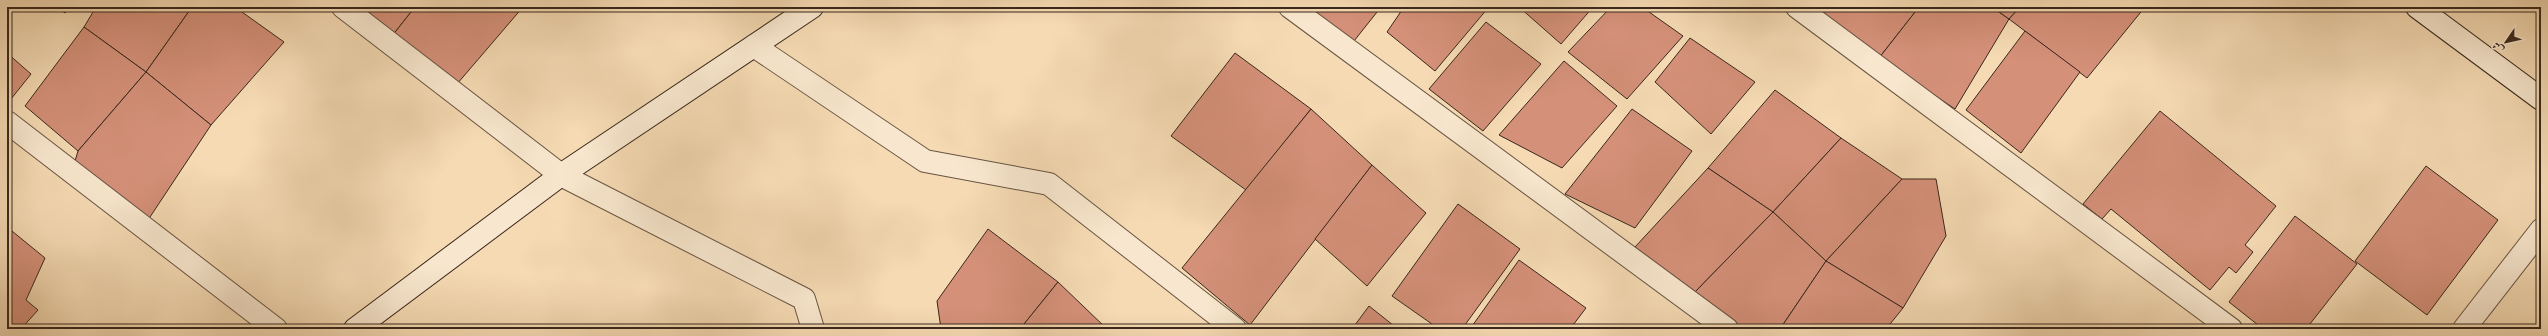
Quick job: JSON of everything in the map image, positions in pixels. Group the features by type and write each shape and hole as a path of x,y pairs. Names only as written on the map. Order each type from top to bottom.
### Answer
{"street":[{"path":"343,7 561,175 804,299 813,329"},
{"path":"355,329 561,175 812,7"},
{"path":"1290,7 1727,329"},
{"path":"1797,7 2231,329"},
{"path":"2417,7 2541,99"},
{"path":"754,46 925,161 1049,184 1235,329"},
{"path":"7,122 276,329"},
{"path":"2464,329 2541,230"}],"building":[{"path":"57,7 69,7 65,13"},
{"path":"96,7 192,7 146,72 84,27"},
{"path":"192,7 235,7 284,42 211,125 146,72"},
{"path":"354,7 415,7 392,36"},
{"path":"415,7 523,7 457,84 392,36"},
{"path":"1308,7 1381,7 1354,41"},
{"path":"1404,7 1488,8 1435,71 1387,32"},
{"path":"1519,7 1593,7 1561,44"},
{"path":"1611,7 1642,7 1683,36 1627,99 1568,52"},
{"path":"1817,7 1919,7 1879,58"},
{"path":"1919,7 1992,7 2009,19 1955,109 1879,58"},
{"path":"1992,7 2020,7 2009,19"},
{"path":"2020,7 2145,7 2087,78 2009,19"},
{"path":"1486,22 1541,64 1483,131 1429,89"},
{"path":"84,27 146,72 78,151 25,106"},
{"path":"2025,31 2080,72 2021,153 1966,110"},
{"path":"1690,38 1755,82 1711,134 1655,82"},
{"path":"7,53 31,74 7,104"},
{"path":"1235,53 1311,109 1246,190 1171,136"},
{"path":"1564,61 1617,106 1562,168 1499,135"},
{"path":"146,72 211,125 148,220 75,161 78,151"},
{"path":"1775,90 1841,138 1773,212 1708,168"},
{"path":"1311,109 1372,165 1250,325 1182,268"},
{"path":"1632,109 1692,151 1635,228 1565,194"},
{"path":"2160,111 2276,206 2245,245 2253,252 2236,273 2229,267 2210,290 2111,209 2102,219 2083,204"},
{"path":"1841,138 1902,179 1826,261 1773,212"},
{"path":"1372,165 1426,213 1367,286 1315,239"},
{"path":"2426,166 2498,220 2427,315 2355,261"},
{"path":"1708,168 1773,212 1695,292 1635,247"},
{"path":"1902,179 1936,179 1946,236 1903,308 1826,261"},
{"path":"1458,204 1520,249 1462,329 1439,329 1392,296"},
{"path":"1773,212 1826,261 1780,329 1744,329 1695,292"},
{"path":"2295,216 2357,264 2306,329 2263,329 2229,302"},
{"path":"7,227 45,258 26,300 38,310 21,329 7,329"},
{"path":"988,229 1058,282 1020,329 941,329 937,301"},
{"path":"1519,260 1586,308 1570,329 1470,329"},
{"path":"1826,261 1903,308 1886,329 1780,329"},
{"path":"1058,282 1107,329 1020,329"},
{"path":"1369,306 1398,329 1352,329"}]}
